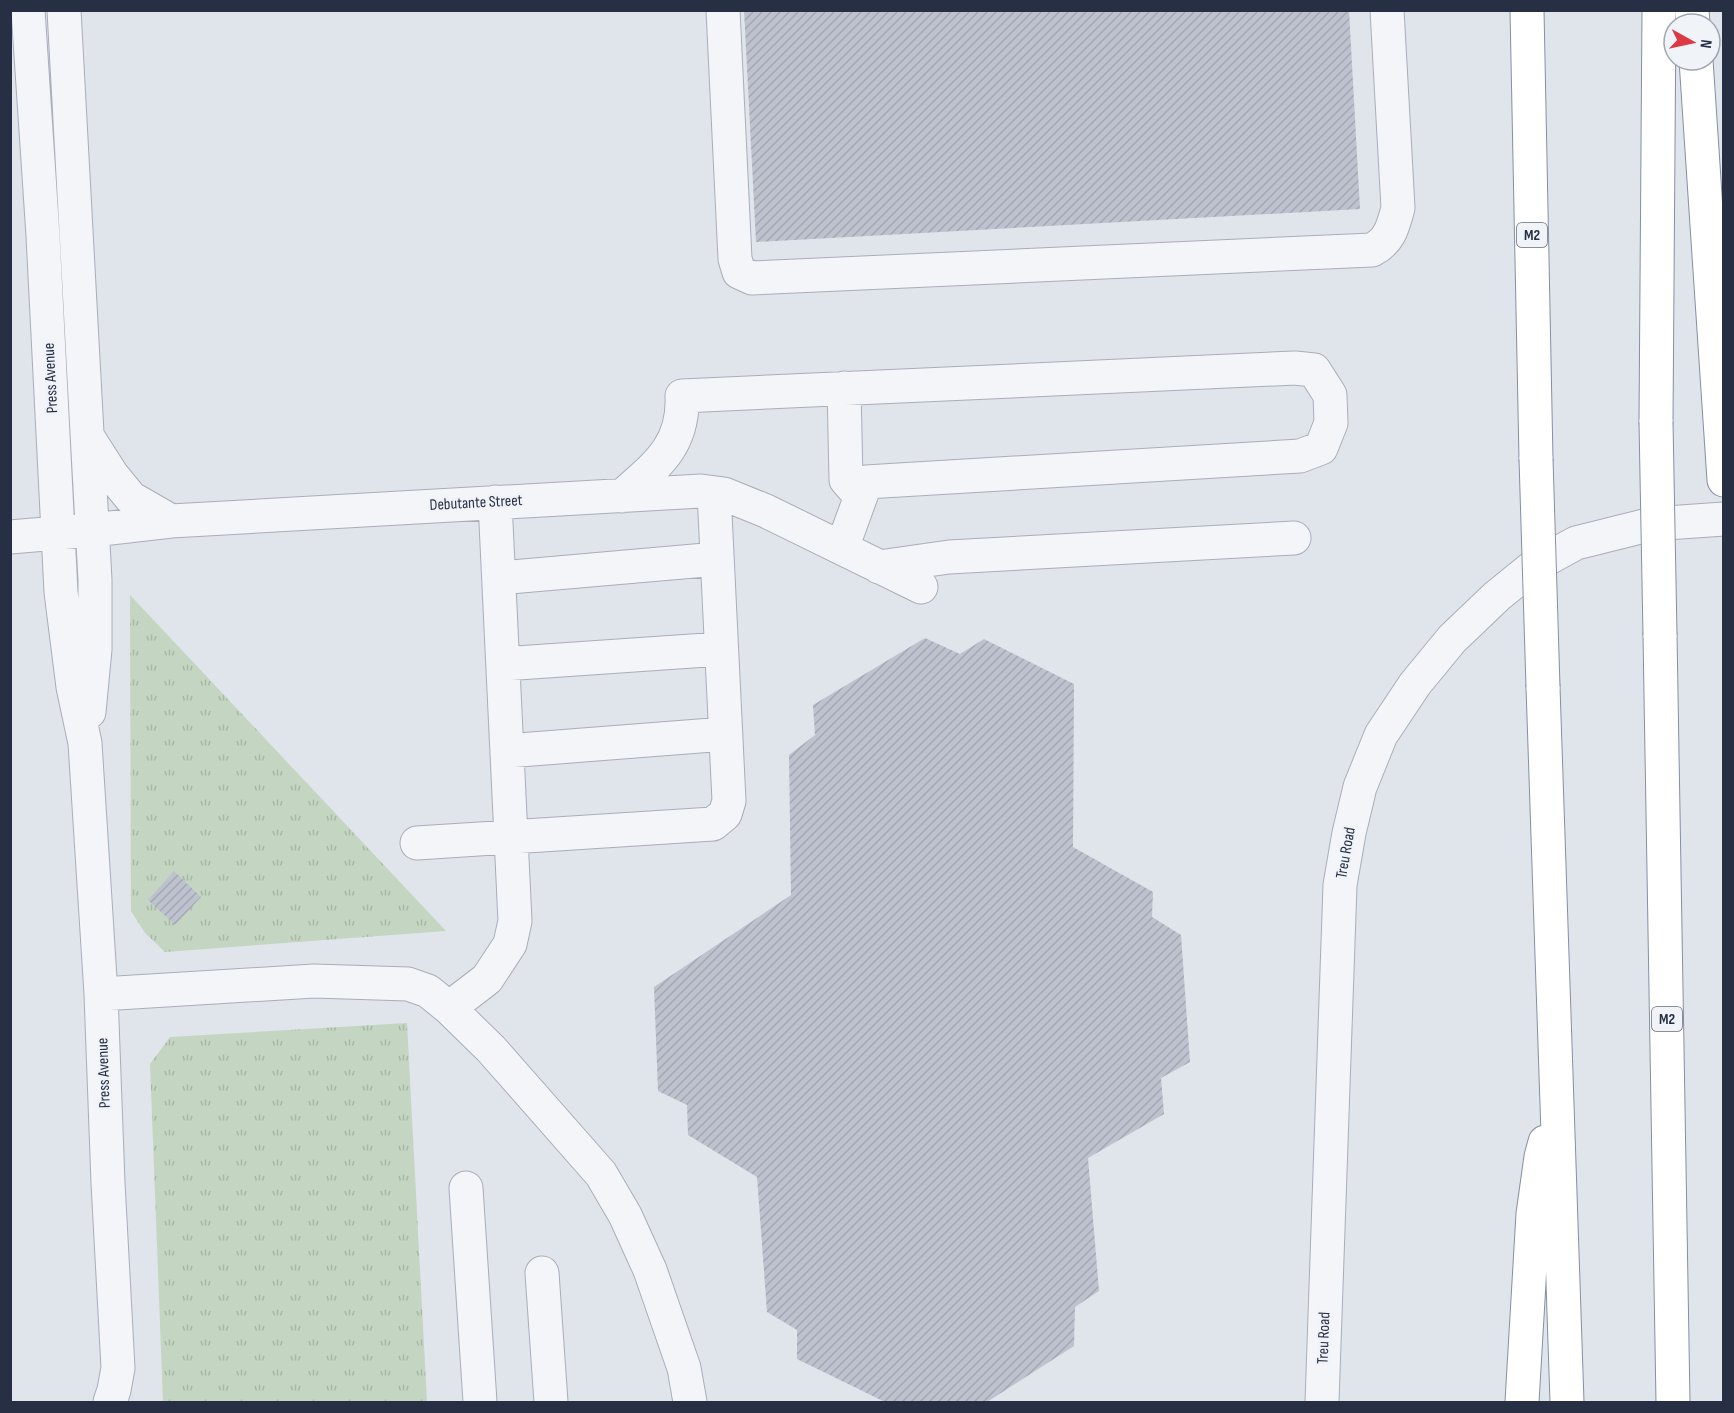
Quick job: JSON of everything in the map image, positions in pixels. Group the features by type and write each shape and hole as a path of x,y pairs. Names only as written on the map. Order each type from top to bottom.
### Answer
{"highway":[{"name":"M2","path":"1527,10 1536,459 1567,1402"},
{"name":"M2","path":"1659,10 1656,422 1673,1402"},
{"path":"1697,72 1724,480"},
{"path":"1522,1402 1533,1214 1540,1157 1557,1096"}],"street":[{"name":"Press Avenue","path":"28,10 44,236 58,534 67,646 85,743 101,994 118,1368 110,1402"},
{"name":"Press Avenue","path":"64,10 95,580 95,649 85,743"},
{"path":"723,10 735,259 739,272 752,278 1372,250 1382,245 1392,231 1398,208 1387,10"},
{"path":"622,495 665,456 683,417 682,396 1294,368 1314,370 1330,395 1331,423 1321,448 1300,456 866,482 842,548"},
{"path":"844,388 846,480 853,488 861,491"},
{"path":"88,436 112,475 131,498 171,520"},
{"name":"Debutante Street","path":"10,537 58,534 171,520 700,491 724,494 766,511 921,587"},
{"path":"417,843 713,824 725,814 729,801 714,493"},
{"path":"449,1008 487,979 510,944 515,921 495,502"},
{"name":"Treu Road","path":"1322,1402 1340,885 1360,787 1381,735 1415,684 1452,639 1497,596 1534,566 1576,543 1652,524 1724,519"},
{"path":"95,580 114,556 142,535 171,520"},
{"path":"879,567 949,557 1294,538"},
{"path":"499,578 717,559"},
{"path":"502,664 721,649"},
{"path":"507,750 725,734"},
{"path":"101,994 314,981 408,984 428,991 491,1049 601,1174 651,1270 684,1368 690,1402"},
{"path":"466,1188 480,1402"},
{"path":"542,1273 551,1402"}],"green space":[{"path":"130,595 446,931 165,952 145,933 131,911"},
{"path":"407,1023 427,1402 163,1402 150,1064 170,1037"}],"building":[{"path":"744,10 1349,10 1360,209 756,242"},
{"path":"925,638 960,654 984,639 1074,684 1073,847 1153,892 1152,917 1181,935 1190,1062 1161,1078 1164,1114 1088,1158 1099,1291 1075,1307 1074,1346 987,1402 885,1402 797,1359 797,1330 767,1312 757,1177 688,1135 687,1105 658,1091 654,987 791,895 789,755 815,735 813,705"},
{"path":"174,871 201,897 175,925 148,900"}]}
